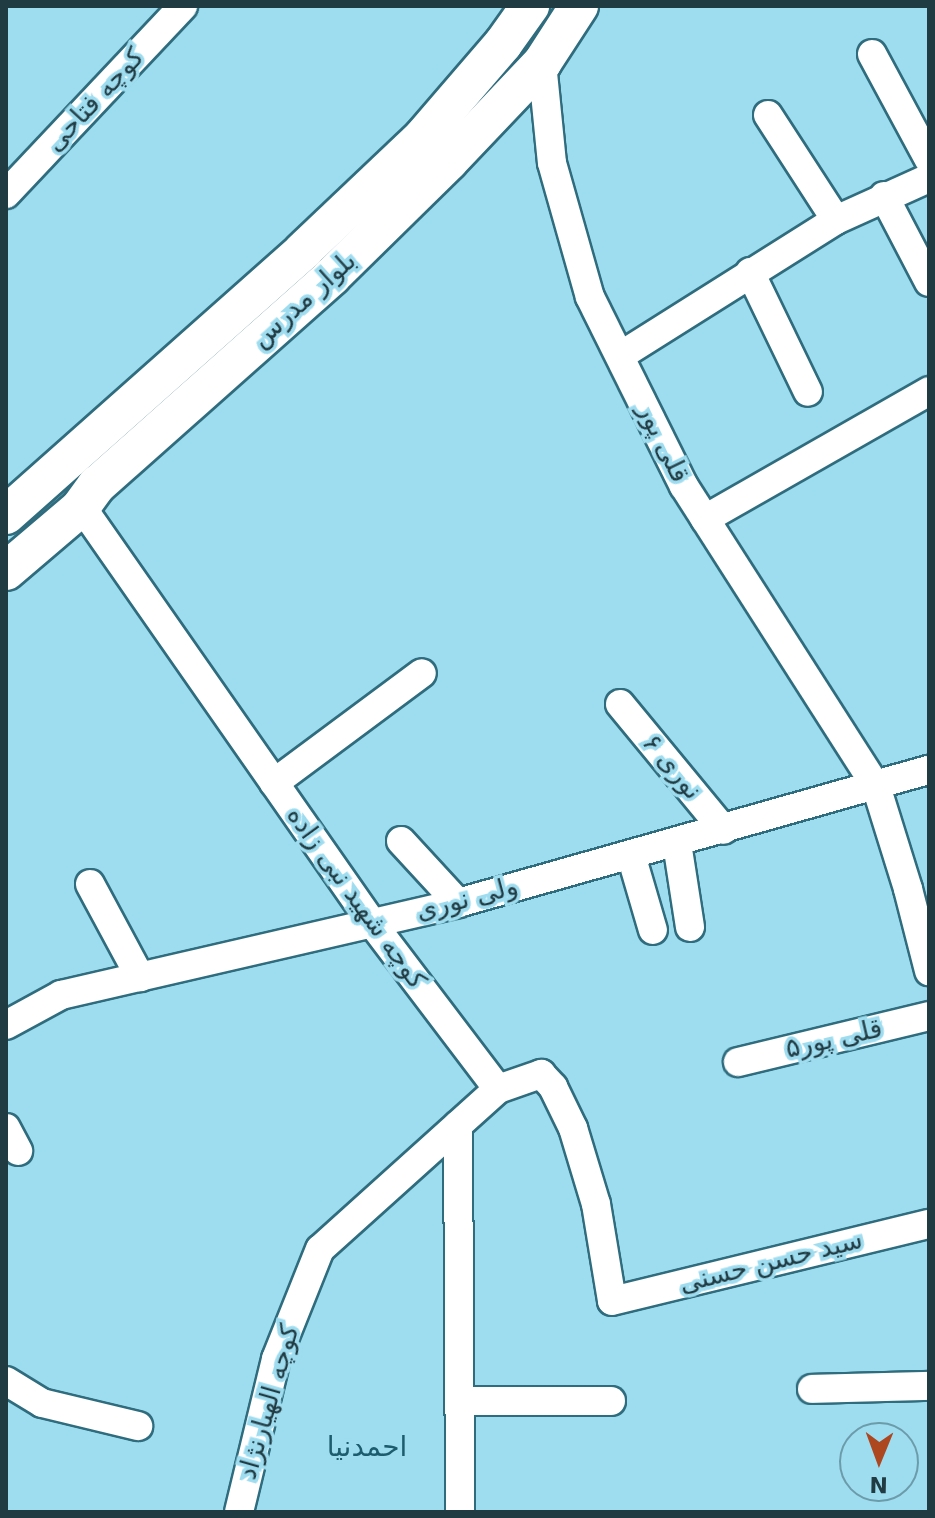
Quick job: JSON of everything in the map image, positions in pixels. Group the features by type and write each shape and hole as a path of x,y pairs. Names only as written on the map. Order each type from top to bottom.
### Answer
{"main road":[{"name":"بلوار مدرس","path":"6,515 304,250 423,137 503,44 530,6"},
{"name":"بلوار مدرس","path":"6,571 81,506 97,485 332,276 448,162 542,63 579,6"}],"street":[{"name":"کوچه فتاحی","path":"6,194 170,10"},
{"path":"872,54 929,160"},
{"name":"قلی پور","path":"542,63 552,163 590,297 684,486 876,786 929,971"},
{"path":"768,115 836,220"},
{"path":"620,356 836,220 929,178"},
{"path":"884,196 929,282"},
{"path":"750,272 808,392"},
{"path":"705,519 929,391"},
{"name":"کوچه شهید نبی زاده","path":"81,506 372,923 498,1089"},
{"path":"274,783 422,673"},
{"name":"نوری ۶","path":"620,704 724,830"},
{"name":"ولی نوری","path":"6,1025 61,995 458,903 929,770"},
{"path":"401,841 458,903"},
{"path":"677,843 690,927"},
{"path":"631,855 653,930"},
{"path":"90,884 140,977"},
{"name":"قلی پور۵","path":"738,1062 929,1016"},
{"name":"سید حسن حسنی","path":"498,1089 541,1074 553,1087 573,1128 596,1204 612,1301 929,1224"},
{"path":"460,1512 458,1125 498,1089"},
{"name":"کوچه الهیارنژاد","path":"239,1512 276,1359 320,1249 458,1125"},
{"path":"6,1381 42,1403 138,1426"},
{"path":"812,1389 929,1386"},
{"path":"460,1401 611,1401"}],"district":[{"name":"احمدنیا","path":"367,1447"}]}
